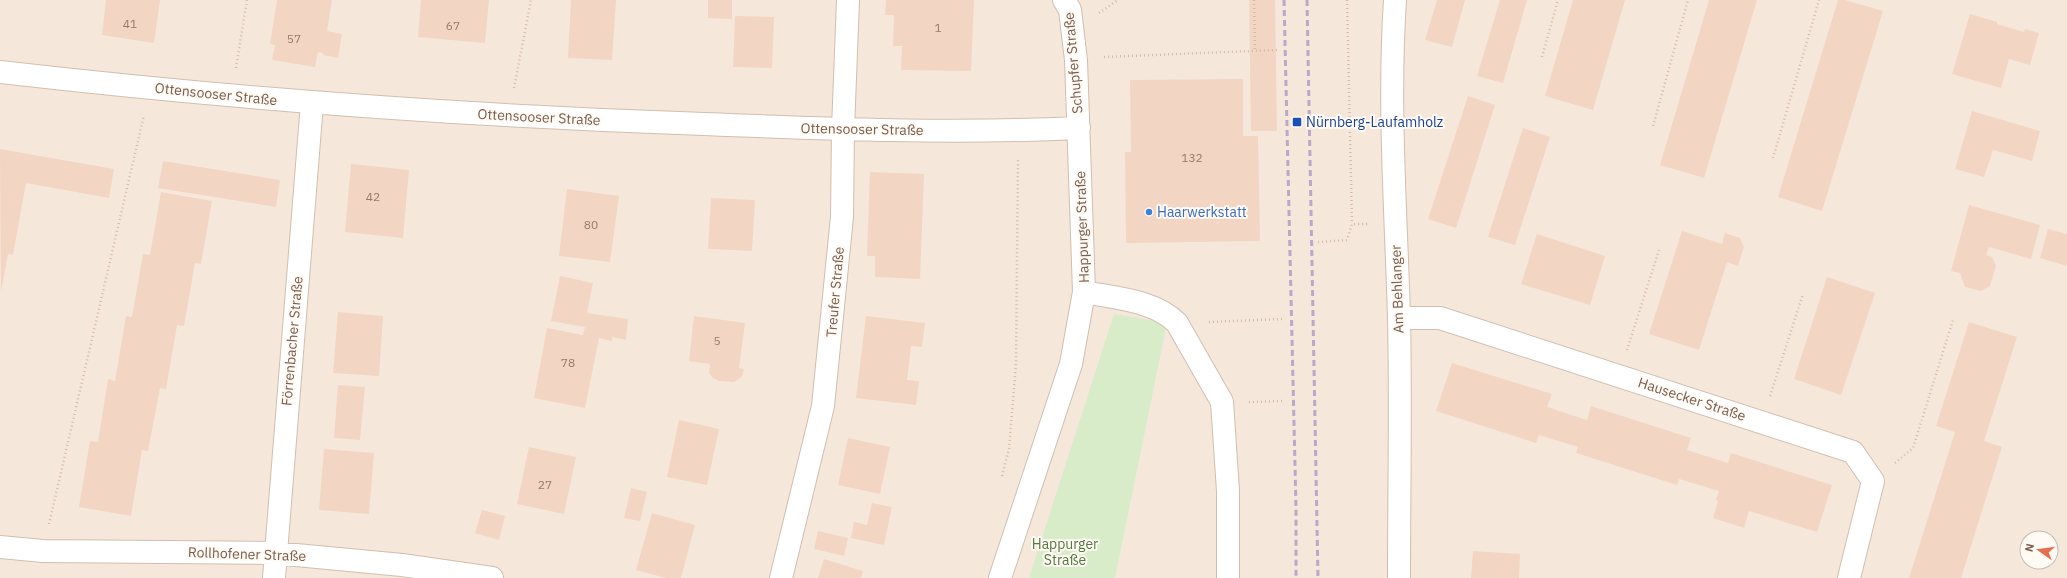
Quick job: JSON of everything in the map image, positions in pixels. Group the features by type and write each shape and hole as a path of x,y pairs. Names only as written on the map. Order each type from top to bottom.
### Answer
{"street":[{"name":"Treufer Straße","path":"781,578 824,406 842,217 843,129 848,0"},
{"name":"Schupfer Straße","path":"1064,0 1070,10 1072,27 1079,128"},
{"name":"Am Behlanger","path":"1395,0 1392,46 1395,225 1399,318 1399,578"},
{"name":"Ottensooser Straße","path":"0,72 312,103 509,116 843,129 1018,131 1079,128"},
{"name":"Förrenbacher Straße","path":"274,578 312,103"},
{"name":"Happurger Straße","path":"1000,578 1071,364 1084,292 1079,128"},
{"path":"1084,292 1151,306 1168,315 1177,323 1222,402 1228,491 1228,578"},
{"name":"Hausecker Straße","path":"1399,318 1440,318 1854,452 1874,481"},
{"path":"1849,578 1874,481"},
{"name":"Rollhofener Straße","path":"0,547 43,551 275,553 402,565 492,578"}],"path":[{"path":"232,96 247,0"},
{"path":"509,116 531,0"},
{"path":"1092,17 1118,0"},
{"path":"1254,0 1255,51"},
{"path":"1347,0 1352,224"},
{"path":"1542,57 1558,0"},
{"path":"1653,126 1688,0"},
{"path":"1773,158 1819,0"},
{"path":"1109,57 1277,50"},
{"path":"43,551 150,88"},
{"path":"1002,477 1009,449 1016,364 1018,131"},
{"path":"1318,242 1347,240"},
{"path":"1619,376 1659,250"},
{"path":"1762,422 1803,294"},
{"path":"1207,322 1282,319"},
{"path":"1874,481 1913,448 1953,320"},
{"path":"1261,402 1284,401"}],"shaded area":[{"path":"0,0 2067,0 2067,578 0,578"}],"green space":[{"path":"1114,314 1167,323 1115,578 1029,578"}],"building":[{"path":"106,0 160,0 154,43 102,35"},
{"path":"277,0 332,0 327,31 342,34 338,58 323,55 323,53 318,52 315,67 272,60 275,45 270,44"},
{"path":"421,0 489,0 485,43 418,37"},
{"path":"571,0 616,0 612,60 568,58"},
{"path":"708,0 732,0 732,19 708,18"},
{"path":"886,0 974,0 971,71 901,70 902,46 893,46 894,15 885,15"},
{"path":"1249,0 1275,0 1277,131 1251,131"},
{"path":"1437,0 1465,0 1452,47 1425,40"},
{"path":"1500,0 1527,0 1503,83 1477,76"},
{"path":"1573,0 1625,0 1593,110 1545,96"},
{"path":"1709,0 1757,0 1704,178 1660,165"},
{"path":"1838,0 1845,0 1883,11 1822,211 1778,197"},
{"path":"1970,14 2024,32 2025,29 2039,33 2030,65 2009,59 2001,88 1952,74"},
{"path":"735,16 774,17 772,68 733,67"},
{"path":"1243,79 1243,136 1258,136 1260,241 1126,243 1125,152 1131,152 1130,80"},
{"path":"1468,96 1495,105 1456,228 1428,219"},
{"path":"1972,111 2040,131 2032,161 1993,150 1984,177 1955,169"},
{"path":"1523,128 1550,137 1515,245 1488,237"},
{"path":"0,149 114,169 109,198 26,183 13,255 8,254 1,292"},
{"path":"163,161 280,180 276,207 158,188"},
{"path":"351,164 409,170 403,238 345,232"},
{"path":"870,172 924,174 920,279 875,277 875,256 867,256"},
{"path":"567,189 619,196 610,262 559,256"},
{"path":"161,192 212,201 201,264 195,263 184,326 177,325 166,389 160,388 148,451 142,450 131,516 79,507 90,441 98,442 108,379 115,381 126,316 132,317 143,254 150,255"},
{"path":"711,198 755,200 752,251 708,249"},
{"path":"1969,205 2040,225 2031,259 1989,247 1986,255 1992,257 1996,266 1990,286 1981,291 1965,287 1960,273 1951,271"},
{"path":"2048,229 2067,234 2067,266 2040,258"},
{"path":"1682,231 1722,244 1725,233 1740,238 1744,247 1738,266 1727,262 1699,350 1649,334"},
{"path":"1537,234 1605,256 1590,305 1521,284"},
{"path":"560,276 593,283 587,313 628,319 626,340 612,337 612,341 599,338 585,408 534,398 547,328 583,335 585,327 551,321"},
{"path":"1827,277 1875,293 1841,395 1794,379"},
{"path":"338,312 383,316 379,376 333,373"},
{"path":"694,316 745,323 739,368 744,369 742,377 734,382 719,381 713,378 709,373 710,364 689,361"},
{"path":"866,316 925,323 922,347 911,346 907,380 919,381 916,405 856,398"},
{"path":"1969,322 2017,337 1984,441 2002,447 1961,578 1909,578 1955,432 1936,426"},
{"path":"1452,363 1552,394 1547,407 1587,420 1591,406 1691,438 1687,450 1728,463 1731,453 1832,485 1817,532 1749,511 1744,528 1713,518 1719,491 1679,479 1677,485 1576,453 1578,447 1539,435 1536,443 1436,411"},
{"path":"338,385 365,387 360,440 334,438"},
{"path":"679,420 719,429 707,485 667,477"},
{"path":"848,438 890,447 880,494 838,485"},
{"path":"529,447 576,457 564,514 517,504"},
{"path":"324,449 374,453 369,514 319,510"},
{"path":"631,488 647,492 640,521 624,518"},
{"path":"872,503 892,507 884,545 851,538 854,522 867,525"},
{"path":"482,510 505,516 499,540 475,533"},
{"path":"652,513 695,525 681,578 666,578 636,570"},
{"path":"818,531 848,538 844,556 814,549"},
{"path":"1473,551 1520,554 1519,578 1471,578"},
{"path":"824,559 863,571 861,578 818,578"}],"railway":[{"path":"1284,0 1296,508 1296,578"},
{"path":"1307,0 1318,578"}],"place":[{"name":"Nürnberg-Laufamholz","path":"1297,122"},
{"name":"Haarwerkstatt","path":"1149,212"}]}
